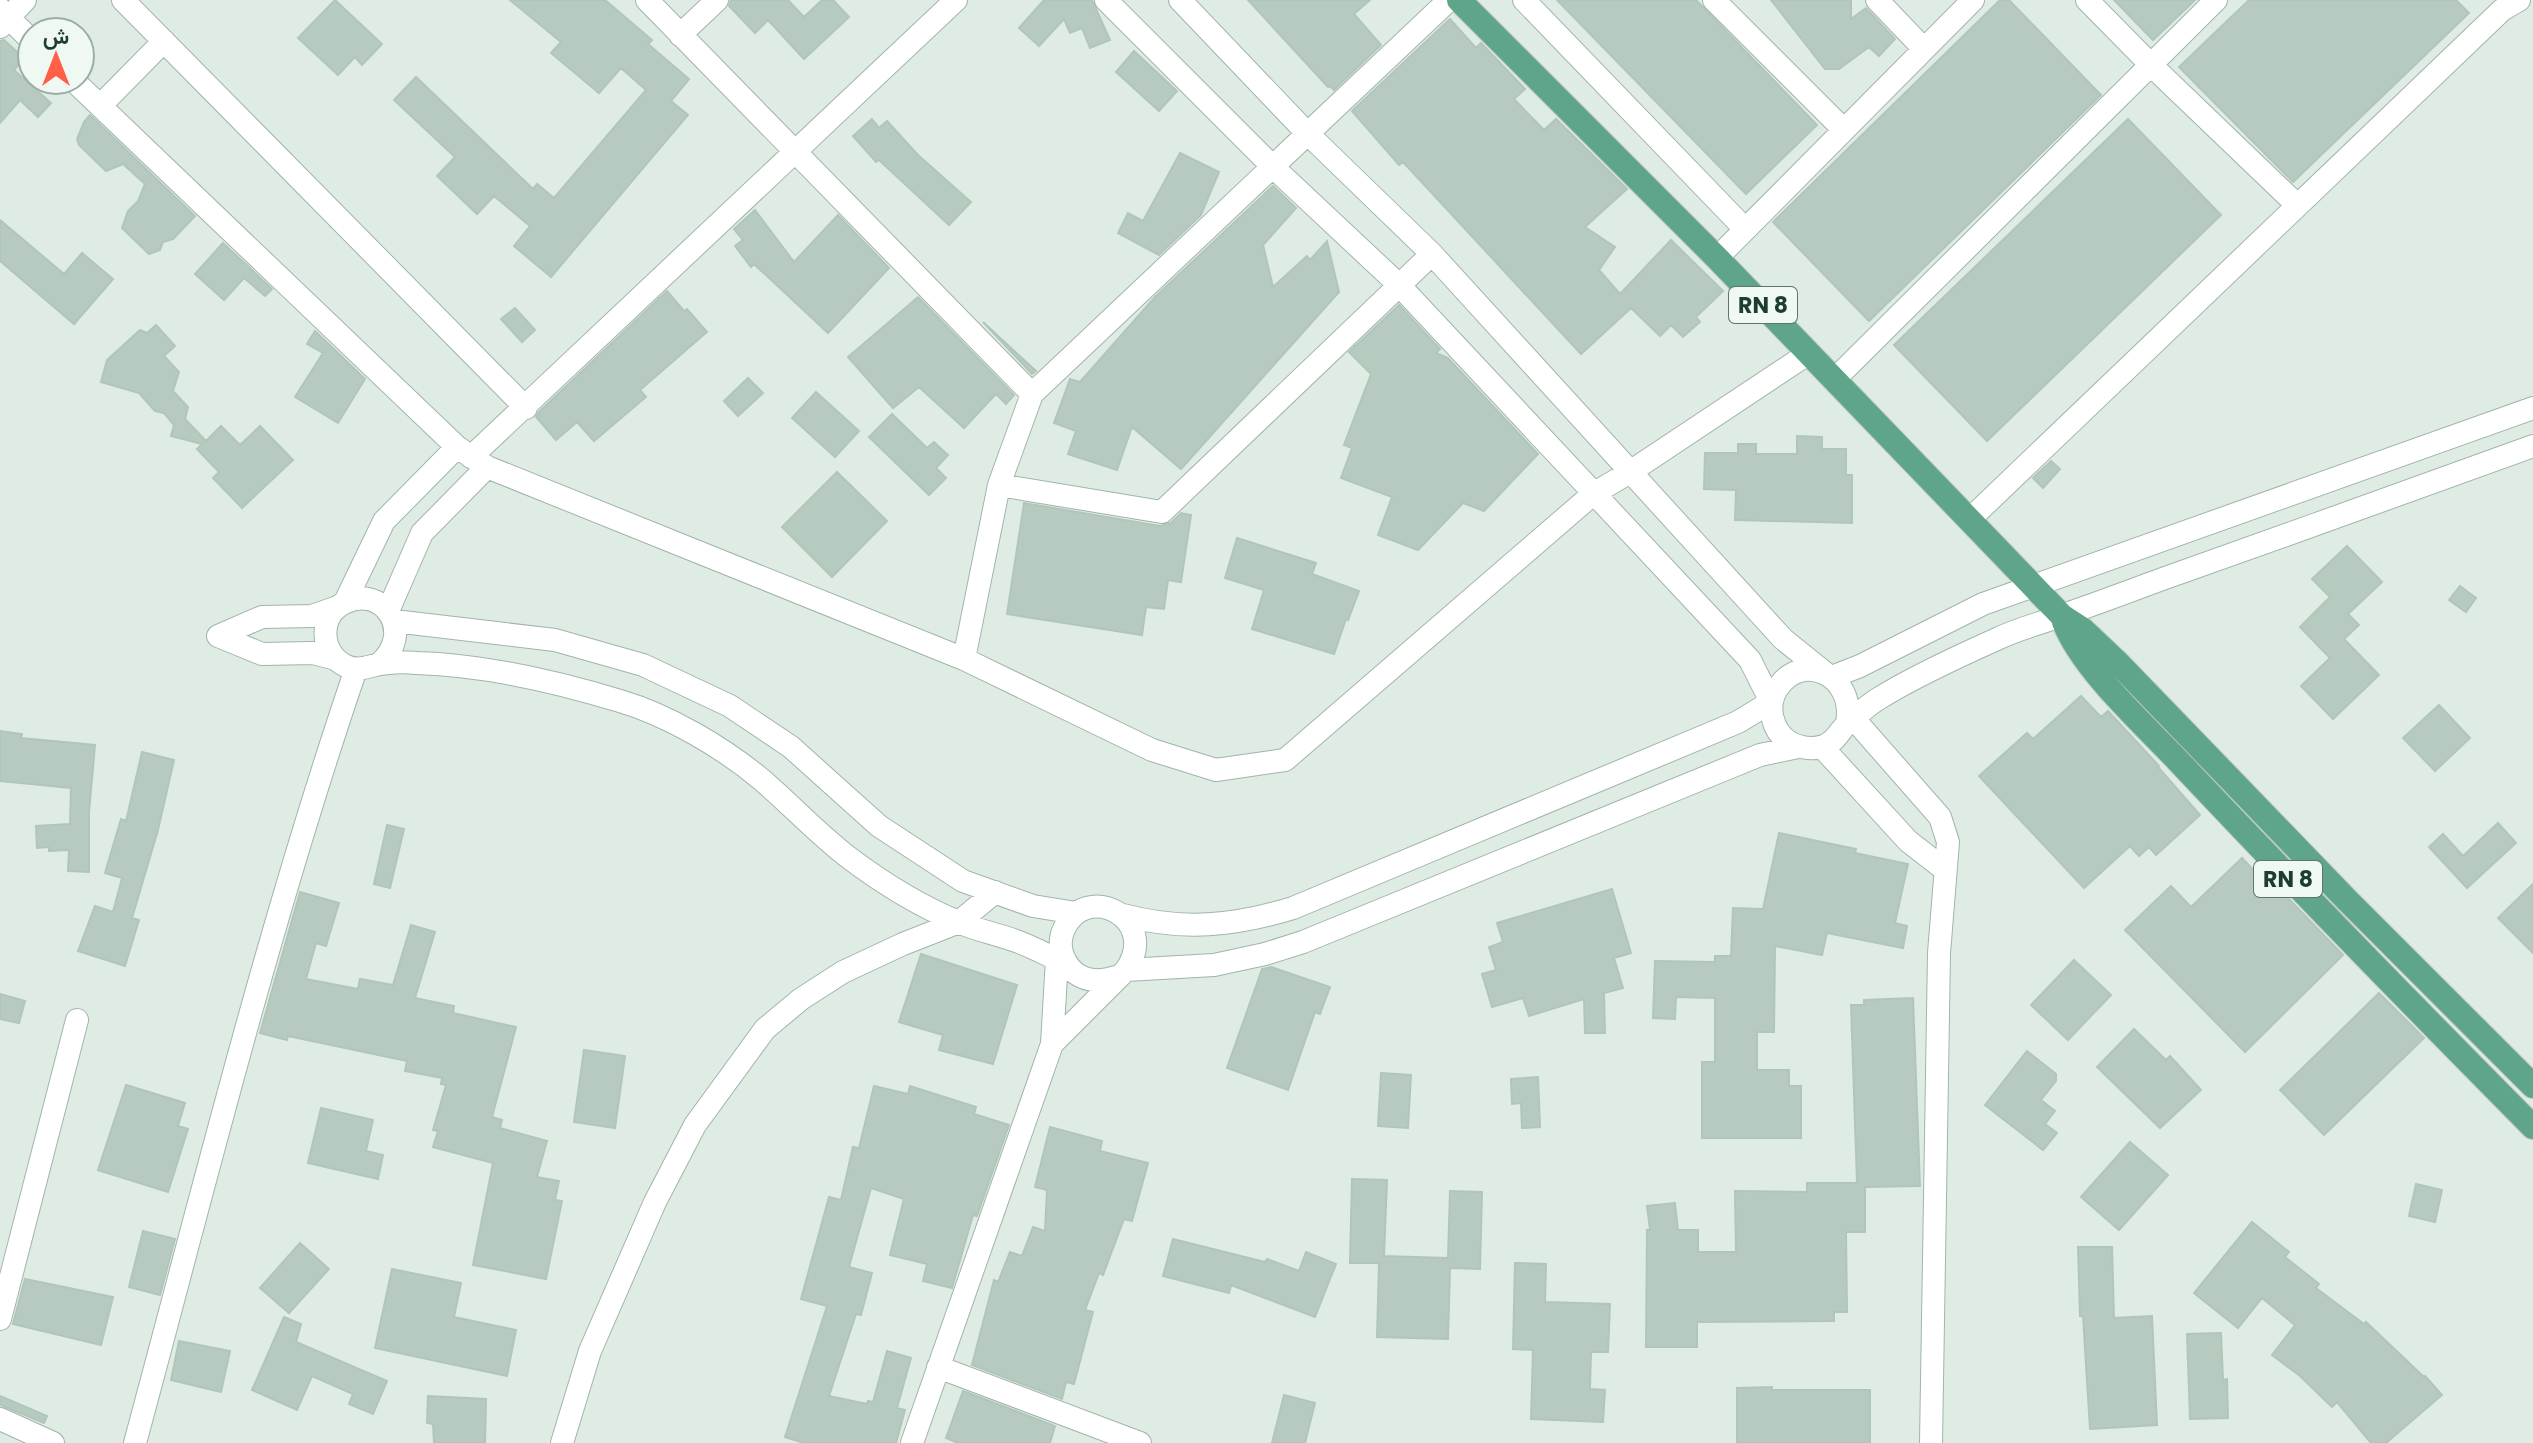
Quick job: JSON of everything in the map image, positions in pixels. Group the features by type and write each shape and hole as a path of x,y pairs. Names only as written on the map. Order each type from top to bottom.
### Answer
{"main road":[{"name":"RN 8","path":"1459,0 1717,258 2062,616 2082,629 2119,664 2347,900 2533,1086"},
{"name":"RN 8","path":"2062,616 2074,643 2100,676 2323,916 2533,1127"}],"street":[{"path":"3,18 25,0"},
{"path":"123,0 526,408"},
{"path":"647,0 1032,394"},
{"path":"680,35 717,0"},
{"path":"346,664 329,650 325,628 384,521 472,457 526,408 956,0"},
{"path":"1106,0 1272,166 1399,285 1750,660 1771,702"},
{"path":"1180,0 1307,133 1432,254 1783,639 1828,675 1848,697 1850,717 1940,817 1948,842 1939,967 1931,1443"},
{"path":"964,659 999,485 1032,394 1449,0"},
{"path":"1524,0 1745,229"},
{"path":"1714,0 1843,129"},
{"path":"1877,0 1923,48"},
{"path":"1717,258 1973,0"},
{"path":"2087,0 2297,205"},
{"path":"1834,380 2216,0"},
{"path":"1969,520 2504,3"},
{"path":"100,106 164,41"},
{"path":"90,96 472,457 964,659 1152,750 1216,770 1285,760 1593,494 1809,353"},
{"path":"999,485 1162,512 1432,254"},
{"path":"1798,747 1777,730 1771,716 1771,702 1776,690 1785,679 1797,672 1810,670 1828,675 1860,666 1983,604 2533,408"},
{"path":"379,664 416,662 548,679 627,703 707,740 759,778 848,857 919,902 959,922 1061,956 1082,979 1105,981 1121,974 1214,965 1303,942 1760,755 1798,747 1822,747 1833,741 1850,717 1877,700 1999,637 2533,446"},
{"path":"391,616 422,533 472,457"},
{"path":"368,599 379,603 391,616 396,633 395,646 389,656 368,669 313,653 262,654 218,636 262,617 312,616 368,599"},
{"path":"391,616 555,640 643,665 730,706 791,747 879,826 963,881 1033,906 1076,913"},
{"path":"135,1443 316,785 346,664"},
{"path":"912,1443 1052,1044 1062,934 1067,922 1076,913 1100,906 1123,915 1179,926 1256,919 1293,908 1738,722 1771,702"},
{"path":"1822,747 1908,841 1944,869"},
{"path":"562,1443 590,1351 655,1202 695,1125 765,1029 801,999 843,972 959,922 995,892"},
{"path":"1052,1044 1133,960 1136,948 1131,925 1123,915"},
{"path":"0,1319 77,1020"},
{"path":"938,1367 1140,1443"},
{"path":"0,1419 53,1443"}],"building":[{"path":"335,0 382,44 362,65 355,57 338,75 298,38"},
{"path":"510,0 605,0 652,40 648,44 689,79 671,101 688,115 551,277 514,246 530,226 494,196 477,214 437,176 455,157 394,100 416,77 533,189 537,184 554,198 646,90 621,68 599,93 551,53 561,42"},
{"path":"731,0 788,0 804,17 822,0 833,0 849,17 804,59 768,20 755,33 729,6"},
{"path":"1044,0 1092,0 1110,40 1090,48 1082,28 1070,33 1064,19 1039,46 1019,28"},
{"path":"1248,0 1370,0 1354,14 1381,45 1334,90"},
{"path":"1557,0 1696,0 1817,125 1746,194"},
{"path":"1771,0 1851,0 1851,19 1866,8 1895,39 1879,56 1869,47 1839,69 1825,69"},
{"path":"2000,0 2009,0 2101,95 1869,321 1773,222"},
{"path":"2114,0 2195,0 2153,40"},
{"path":"2249,0 2456,0 2469,13 2293,182 2179,67"},
{"path":"1450,19 1476,48 1481,43 1525,89 1514,99 1544,130 1556,119 1627,189 1585,227 1615,247 1599,270 1620,294 1671,240 1723,291 1696,317 1700,322 1683,337 1671,325 1660,336 1631,308 1581,354 1403,162 1399,165 1352,111"},
{"path":"4,40 16,51 16,96 43,96 51,103 38,117 20,100 0,123 0,41"},
{"path":"1134,51 1177,91 1159,111 1116,72"},
{"path":"90,115 195,216 173,239 163,242 160,250 149,254 122,228 128,211 138,201 145,184 123,164 106,171 79,145 77,139"},
{"path":"872,119 879,128 887,121 918,155 971,202 949,225 879,160 876,162 853,136"},
{"path":"2128,119 2221,215 1987,441 1894,345"},
{"path":"1180,153 1219,172 1201,215 1159,255 1118,233 1128,213 1143,221"},
{"path":"1273,186 1296,208 1263,245 1273,287 1307,256 1310,260 1327,241 1339,292 1181,469 1132,427 1117,470 1068,454 1076,431 1054,423 1070,379 1080,382 1155,297"},
{"path":"755,210 794,262 838,215 889,268 828,333 754,264 751,267 735,246 743,240 734,229"},
{"path":"0,220 64,274 82,253 113,279 74,324 0,261"},
{"path":"223,243 272,289 265,296 244,278 224,300 195,274"},
{"path":"667,291 707,332 640,390 646,397 594,441 577,422 556,440 536,417 539,412"},
{"path":"918,297 1014,395 1006,404 996,394 964,428 919,387 893,408 848,357"},
{"path":"1399,305 1440,349 1436,353 1448,358 1538,454 1484,511 1463,503 1418,550 1378,535 1392,497 1341,478 1352,448 1344,445 1371,374 1349,352"},
{"path":"515,308 535,330 522,342 501,319"},
{"path":"983,322 1036,371 1032,374"},
{"path":"156,325 175,346 164,356 179,372 173,391 188,407 185,419 206,441 221,426 240,445 260,426 293,460 242,508 213,478 219,472 197,449 202,444 171,436 174,425 164,413 155,411 139,393 101,382 107,360 140,330 147,333"},
{"path":"315,331 365,379 338,423 295,397 323,353 307,344"},
{"path":"748,378 763,393 738,416 724,401"},
{"path":"816,392 859,431 835,457 792,418"},
{"path":"892,414 927,448 934,442 948,455 936,468 946,478 929,495 869,437"},
{"path":"1797,436 1822,437 1822,449 1846,449 1846,475 1852,475 1852,523 1735,520 1736,490 1704,489 1705,453 1738,453 1738,444 1756,444 1756,454 1797,454"},
{"path":"2051,461 2060,469 2043,488 2033,478"},
{"path":"837,472 887,521 832,577 782,527"},
{"path":"1024,503 1160,526 1171,523 1181,513 1191,515 1181,582 1168,580 1164,609 1146,607 1142,635 1007,614"},
{"path":"1237,538 1316,563 1312,574 1359,591 1334,654 1252,629 1264,590 1225,578"},
{"path":"2347,546 2382,582 2348,614 2359,625 2344,639 2379,675 2333,719 2301,686 2330,658 2300,627 2330,597 2312,579"},
{"path":"2460,586 2476,598 2466,612 2449,600"},
{"path":"2081,696 2101,717 2108,711 2200,815 2156,855 2149,847 2139,856 2130,846 2084,888 1979,776 2027,733 2033,739"},
{"path":"2439,705 2470,738 2435,771 2403,738"},
{"path":"0,731 22,734 21,738 95,745 89,812 89,872 68,871 69,850 37,848 36,826 70,824 71,788 0,781"},
{"path":"142,752 174,760 158,830 132,918 139,920 125,966 78,951 95,906 113,912 122,878 105,873 121,819 126,821"},
{"path":"2498,823 2516,843 2467,888 2429,847 2443,834 2463,856"},
{"path":"387,825 404,829 390,888 374,884"},
{"path":"1779,833 1856,849 1855,853 1908,864 1895,923 1907,926 1903,948 1827,933 1822,955 1775,946 1774,1032 1757,1032 1757,1070 1789,1070 1789,1086 1801,1086 1801,1138 1702,1138 1702,1062 1715,1062 1715,998 1676,997 1675,1019 1653,1018 1655,961 1715,962 1715,956 1731,956 1733,908 1763,909"},
{"path":"2242,858 2258,875 2262,871 2343,955 2245,1052 2125,930 2171,886 2191,907"},
{"path":"2533,884 2533,953 2498,918"},
{"path":"1612,889 1631,953 1614,958 1623,988 1604,993 1605,1033 1585,1033 1584,999 1529,1016 1523,998 1492,1007 1482,974 1496,970 1489,947 1503,942 1497,923"},
{"path":"300,892 339,903 326,946 316,943 306,979 358,989 360,979 393,985 411,925 435,932 415,998 454,1006 453,1013 516,1027 492,1117 502,1120 500,1128 547,1141 537,1177 559,1181 555,1200 562,1201 546,1279 473,1265 493,1163 433,1147 438,1131 433,1130 446,1085 441,1084 442,1078 405,1071 407,1061 260,1033"},
{"path":"921,954 1017,985 993,1064 939,1050 943,1035 899,1022"},
{"path":"2074,960 2111,995 2068,1040 2031,1005"},
{"path":"1271,967 1330,987 1320,1014 1315,1012 1288,1090 1227,1068 1262,969"},
{"path":"2379,993 2424,1038 2324,1135 2280,1090"},
{"path":"0,994 25,1001 19,1023 0,1019"},
{"path":"1913,998 1920,1186 1865,1187 1865,1232 1846,1232 1847,1312 1834,1312 1834,1321 1697,1322 1697,1347 1646,1347 1647,1230 1650,1230 1647,1206 1675,1203 1678,1230 1698,1230 1698,1252 1736,1252 1735,1191 1807,1192 1807,1183 1857,1183 1851,1005 1864,1005 1864,1000"},
{"path":"2134,1029 2166,1060 2170,1056 2201,1090 2160,1128 2097,1067"},
{"path":"584,1050 625,1056 615,1128 574,1122"},
{"path":"2027,1051 2056,1074 2056,1081 2041,1100 2055,1111 2045,1124 2057,1133 2043,1150 1985,1105"},
{"path":"1381,1073 1411,1075 1408,1128 1378,1126"},
{"path":"1538,1077 1540,1127 1522,1128 1521,1103 1512,1104 1511,1079"},
{"path":"126,1085 185,1103 178,1126 188,1129 168,1192 98,1170"},
{"path":"874,1086 908,1094 910,1086 976,1107 974,1114 1009,1125 977,1216 973,1215 952,1288 923,1281 927,1264 890,1255 904,1199 871,1188 849,1267 872,1273 861,1315 856,1314 829,1396 867,1404 868,1401 873,1402 887,1351 911,1358 897,1408 905,1410 896,1443 804,1443 785,1437 827,1306 801,1299 829,1197 841,1200 853,1147 859,1148"},
{"path":"321,1108 373,1120 366,1151 383,1155 378,1179 308,1163"},
{"path":"1050,1127 1102,1141 1100,1151 1148,1163 1132,1221 1124,1219 1103,1275 1099,1273 1085,1310 1093,1312 1074,1384 1066,1382 1062,1399 972,1365 994,1280 998,1282 1010,1252 1022,1256 1033,1227 1045,1231 1047,1190 1035,1187"},
{"path":"2130,1142 2168,1175 2119,1230 2081,1197"},
{"path":"1352,1179 1387,1180 1384,1256 1448,1258 1450,1191 1482,1192 1480,1269 1450,1268 1448,1339 1377,1337 1379,1263 1350,1263"},
{"path":"2416,1184 2442,1190 2435,1222 2409,1216"},
{"path":"2252,1222 2289,1252 2285,1257 2319,1284 2316,1288 2364,1324 2366,1322 2442,1395 2386,1443 2371,1443 2337,1402 2332,1407 2300,1376 2272,1355 2295,1325 2262,1298 2238,1328 2194,1293"},
{"path":"143,1231 175,1239 160,1295 129,1287"},
{"path":"1173,1239 1265,1262 1267,1259 1299,1271 1306,1252 1336,1264 1315,1317 1231,1285 1229,1293 1163,1276"},
{"path":"300,1243 329,1269 289,1313 260,1288"},
{"path":"2078,1247 2112,1247 2114,1318 2152,1316 2157,1425 2090,1429 2083,1316 2080,1316"},
{"path":"1515,1263 1546,1264 1545,1302 1610,1304 1608,1352 1591,1352 1590,1389 1605,1390 1603,1422 1531,1419 1533,1350 1513,1349"},
{"path":"392,1269 461,1283 454,1317 516,1330 507,1376 375,1348"},
{"path":"25,1279 113,1297 101,1345 13,1324"},
{"path":"284,1317 301,1324 296,1342 387,1381 373,1414 349,1404 353,1394 312,1376 297,1410 252,1390"},
{"path":"2221,1333 2228,1418 2190,1419 2187,1334"},
{"path":"179,1341 230,1351 221,1392 171,1380"},
{"path":"1772,1387 1772,1390 1870,1390 1870,1443 1737,1443 1737,1388"},
{"path":"963,1391 1055,1426 1050,1443 958,1443 946,1438"},
{"path":"1284,1395 1315,1403 1305,1443 1272,1443"},
{"path":"0,1396 47,1416 44,1423 0,1405"},
{"path":"428,1396 486,1399 485,1443 434,1443 433,1424 427,1423"}]}
